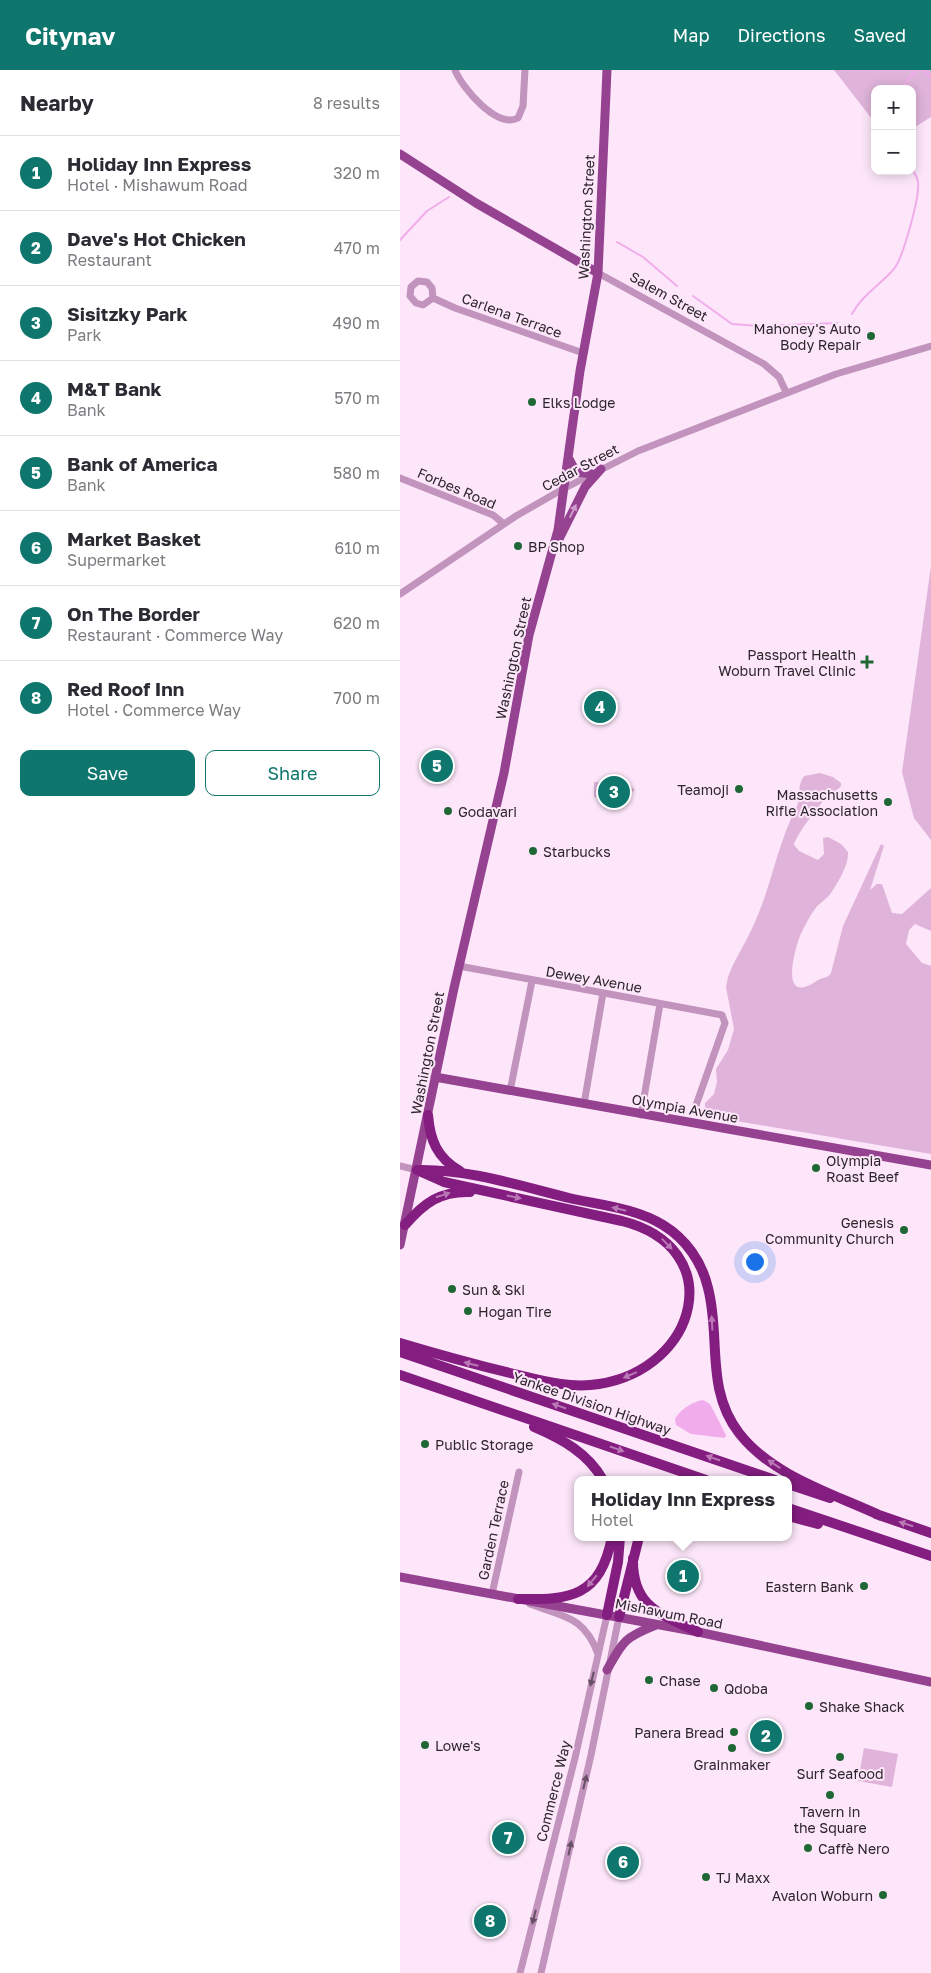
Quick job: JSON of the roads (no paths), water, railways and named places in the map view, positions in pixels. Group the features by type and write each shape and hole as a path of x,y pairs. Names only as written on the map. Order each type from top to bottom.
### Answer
{"highway":[{"path":"428,1115 431,1140 437,1151 451,1165 468,1174"},
{"path":"417,1170 445,1170 468,1174 636,1213 654,1220 673,1232 691,1251 704,1275 709,1290 717,1387 725,1412 739,1434 758,1452 788,1472 881,1516"},
{"path":"400,1343 454,1360 526,1377 577,1386 601,1384 627,1377 653,1362 673,1344 685,1321 688,1304 688,1285 677,1255 663,1240 646,1228 440,1181 417,1170"},
{"path":"405,1225 422,1206 438,1196 457,1192 495,1193"},
{"name":"Yankee Division Highway","path":"400,1352 763,1476"},
{"path":"400,1375 694,1476"},
{"path":"472,1400 556,1437 583,1455 600,1476"},
{"path":"792,1485 931,1533"},
{"path":"792,1509 931,1556"},
{"path":"792,1517 912,1550"},
{"path":"518,1599 556,1600 579,1592 598,1573 607,1556 611,1541"},
{"path":"607,1615 618,1562 620,1541"},
{"path":"619,1617 638,1541"},
{"path":"632,1558 634,1582 643,1600 652,1609 698,1632"}],"main road":[{"name":"Washington Street","path":"400,1245 459,966 504,773 529,635 552,555 583,353 598,273 607,70"},
{"name":"Salem Street","path":"400,154 476,203 598,273"},
{"path":"568,457 571,466 576,472 592,474"},
{"path":"552,555 580,495 601,469"},
{"name":"Olympia Avenue","path":"436,1077 931,1164"},
{"name":"Mishawum Road","path":"400,1577 698,1632 931,1682"},
{"path":"608,1670 624,1640 636,1632 656,1624"}],"street":[{"path":"455,70 465,90 477,101 505,119 517,119 523,109 525,70"},
{"name":"Salem Street","path":"598,273 764,364 779,377 786,392"},
{"name":"Carlena Terrace","path":"432,298 454,308 583,353"},
{"path":"786,392 842,372 931,346"},
{"name":"Cedar Street","path":"400,594 504,524 601,469 646,447 786,392"},
{"name":"Forbes Road","path":"400,478 493,515 504,524"},
{"name":"Dewey Avenue","path":"459,966 720,1015 724,1018 725,1023 694,1111"},
{"path":"510,1090 532,981"},
{"path":"584,1104 603,993"},
{"path":"640,1114 660,1004"},
{"path":"400,1166 417,1170"},
{"name":"Garden Terrace","path":"492,1594 519,1472"},
{"path":"518,1599 578,1622 590,1634 598,1654"},
{"name":"Commerce Way","path":"520,1973 575,1758 607,1615"},
{"name":"Commerce Way","path":"540,1973 591,1755 619,1617"}],"waterway":[{"path":"904,85 910,76 918,70"},
{"path":"923,70 931,77"},
{"path":"852,314 856,307 889,275 898,263 916,205 918,184 916,175"},
{"path":"400,240 427,211 449,197"},
{"path":"617,242 643,257 677,286"},
{"path":"693,296 732,324 759,326 837,323"}],"place":[{"name":"Mahoney's Auto Body Repair","path":"871,336"},
{"name":"Elks Lodge","path":"532,402"},
{"name":"BP Shop","path":"518,546"},
{"name":"Passport Health Woburn Travel Clinic","path":"867,662"},
{"name":"M&T Bank","path":"600,707"},
{"name":"Bank of America","path":"437,766"},
{"name":"Teamoji","path":"739,789"},
{"name":"Sisitzky Park","path":"614,792"},
{"name":"Massachusetts Rifle Association","path":"888,802"},
{"name":"Godavari","path":"448,811"},
{"name":"Starbucks","path":"533,851"},
{"name":"Olympia Roast Beef","path":"816,1168"},
{"name":"Genesis Community Church","path":"904,1230"},
{"name":"Sun & Ski","path":"452,1289"},
{"name":"Hogan Tire","path":"468,1311"},
{"name":"Public Storage","path":"425,1444"},
{"name":"Holiday Inn Express","path":"683,1576"},
{"name":"Eastern Bank","path":"864,1586"},
{"name":"Chase","path":"649,1680"},
{"name":"Qdoba","path":"714,1688"},
{"name":"Shake Shack","path":"809,1706"},
{"name":"Panera Bread","path":"734,1732"},
{"name":"Dave's Hot Chicken","path":"766,1736"},
{"name":"Lowe's","path":"425,1745"},
{"name":"Grainmaker","path":"732,1748"},
{"name":"Surf Seafood","path":"840,1757"},
{"name":"Tavern in the Square","path":"830,1795"},
{"name":"On The Border","path":"508,1838"},
{"name":"Caffè Nero","path":"808,1848"},
{"name":"Market Basket","path":"623,1862"},
{"name":"TJ Maxx","path":"706,1877"},
{"name":"Avalon Woburn","path":"883,1895"},
{"name":"Red Roof Inn","path":"490,1921"}]}
